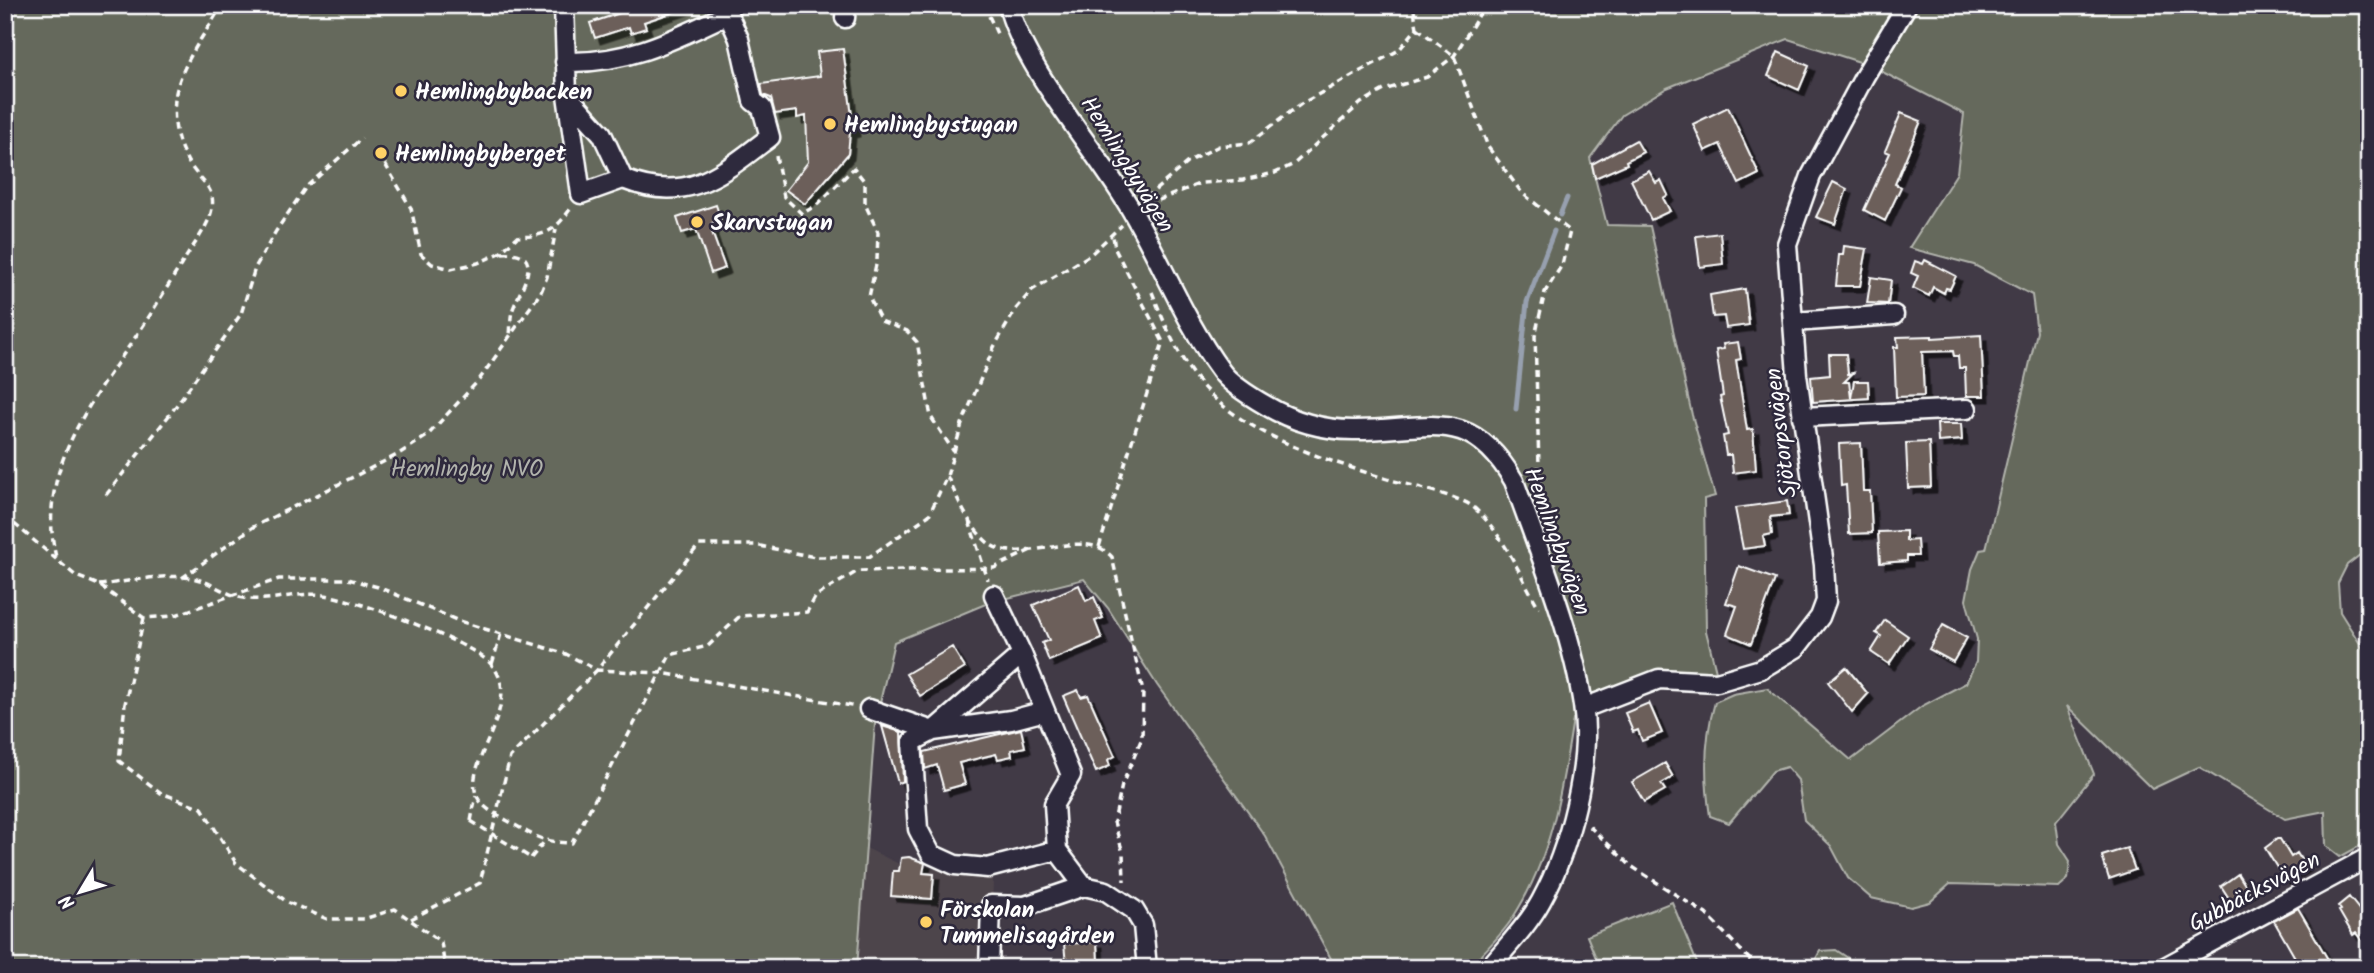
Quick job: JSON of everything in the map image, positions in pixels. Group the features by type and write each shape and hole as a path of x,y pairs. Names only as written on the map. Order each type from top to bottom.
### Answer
{"street":[{"path":"564,5 565,62 567,95 581,194 623,179 648,189 674,191 713,177 770,137 762,108 754,101 739,39 728,14 672,41 600,63 565,62"},
{"name":"Hemlingbyvägen","path":"1008,5 1013,24 1040,72 1133,212 1197,333 1223,374 1267,407 1309,425 1352,430 1430,424 1483,441 1499,454 1514,481 1575,662 1584,708 1583,752 1567,839 1541,902 1489,968"},
{"name":"Sjötorpsvägen","path":"1584,708 1659,679 1717,682 1742,677 1779,660 1809,633 1826,601 1824,565 1802,417 1787,244 1811,176 1864,77 1907,5"},
{"path":"567,95 602,134 623,179"},
{"path":"1793,322 1894,315"},
{"path":"1802,417 1967,410"},
{"path":"994,595 1022,653 1071,775 1054,804 1057,850 1084,886"},
{"path":"1022,653 933,731 912,742 918,795 918,829 931,854 955,865 988,868 1057,850"},
{"path":"869,709 933,731 1011,720 1045,710"},
{"name":"Gubbäcksvägen","path":"2163,968 2369,857"},
{"path":"989,968 991,905 1026,906 1084,886 1106,891 1124,900 1134,910 1143,925 1147,968"}],"path":[{"path":"56,559 51,536 57,474 63,454 99,388 145,323 208,221 214,201 206,181 188,162 175,134 175,99 180,79 222,5"},
{"path":"984,5 991,26 1006,48"},
{"path":"1413,5 1417,28 1454,56 1488,147 1522,193 1570,231 1562,265 1545,292 1535,336 1540,504"},
{"path":"1133,212 1167,194 1200,183 1243,180 1275,173 1294,164 1361,103 1384,90 1427,77 1454,56 1485,5"},
{"path":"1133,212 1189,160 1219,146 1249,143 1301,104 1399,50 1417,28"},
{"path":"770,137 780,168 784,197 802,214 818,204 854,168 865,182 865,204 878,232 877,260 869,297 881,321 907,331 917,342 931,417 954,452"},
{"path":"106,495 242,314 255,268 306,187 362,138"},
{"path":"385,164 411,208 421,254 432,264 451,269 478,263 500,253 517,237 533,236 556,229"},
{"path":"181,579 253,527 397,455 427,436 479,380 541,292 547,277 556,229 581,194"},
{"path":"1114,215 1127,238"},
{"path":"411,919 480,883 510,757 597,670 699,545 755,545 816,557 869,556 929,515 947,476 962,424 989,360 1016,309 1032,290 1090,254 1113,236 1115,248 1163,342 1098,547"},
{"path":"500,253 514,252 528,268 528,280 512,312 510,335"},
{"path":"1149,284 1178,353 1206,391 1247,421 1284,441 1335,463 1469,504 1494,529 1545,618 1544,606"},
{"path":"947,476 968,518 994,595"},
{"path":"5,516 76,576 99,585 144,618 173,616 279,579 348,579 378,587 459,621 566,654 597,670 661,673 756,687 869,709"},
{"path":"968,518 992,545 1009,550 1085,545 1105,549 1112,557 1143,691 1142,738 1122,785 1114,822 1124,853 1124,900"},
{"path":"476,794 488,810 544,842 572,843 670,655 708,646 740,616 807,612 816,596 858,571 994,568 1035,548"},
{"path":"99,585 181,579 199,580 246,598 323,595 408,621 475,652 492,664 501,690 499,712 477,772 471,821 531,858 544,842"},
{"path":"144,618 125,704 118,761 161,793 202,808 236,863 286,902 327,919 364,919 395,909 441,942 445,968"},
{"path":"492,664 501,634"},
{"path":"1573,811 1631,866 1706,914 1758,968"}],"shaded area":[{"name":"Förskolan Tummelisagården","path":"866,848 899,864 993,877 991,968 857,968"}],"green space":[{"name":"Hemlingby NVO","path":"5,5 2369,5 2369,548 2347,565 2338,583 2340,612 2369,658 2369,841 2340,857 2326,846 2325,811 2285,819 2199,767 2152,789 2067,706 2094,774 2056,822 2059,844 2070,861 2068,879 2059,887 1950,884 1930,902 1911,907 1871,898 1848,878 1831,846 1804,820 1798,780 1787,767 1773,771 1729,823 1710,816 1706,758 1715,702 1733,694 1767,688 1851,760 1922,706 1966,683 1976,662 1977,639 1966,600 1972,569 1980,550 1986,549 2037,332 2032,295 1974,265 1909,248 1957,173 1964,114 1869,65 1788,39 1667,88 1622,115 1590,158 1607,225 1650,226 1692,415 1715,496 1704,499 1706,631 1718,679 1631,692 1573,719 1559,797 1537,872 1508,925 1469,968 1336,968 1265,836 1157,685 1108,608 1084,579 988,603 894,642 875,724 857,968 5,968"},
{"path":"1672,902 1699,968 1600,968 1587,936"},
{"path":"1836,950 1848,958 1853,968 1811,968 1820,951"}],"building":[{"path":"621,5 686,5 686,8 644,22 646,28 631,33 629,27 595,38 590,23 623,12"},
{"name":"Hemlingbystugan","path":"843,49 854,131 850,132 848,154 805,204 786,190 808,162 806,116 797,118 797,111 775,114 771,98 763,95 761,84 820,76 817,52"},
{"path":"1778,52 1809,66 1799,90 1768,76"},
{"path":"1728,107 1759,174 1739,184 1720,144 1705,151 1693,124"},
{"path":"1901,113 1921,121 1895,184 1901,187 1885,221 1864,210 1890,153 1885,151"},
{"path":"1636,140 1643,152 1626,161 1627,164 1595,178 1592,164"},
{"path":"1649,171 1656,183 1661,180 1668,195 1663,198 1670,211 1651,220 1631,180"},
{"path":"1833,182 1847,189 1835,224 1816,217"},
{"path":"716,205 721,220 712,223 712,232 725,268 711,273 696,229 682,233 677,218"},
{"path":"1720,233 1723,264 1700,267 1696,236"},
{"path":"1844,246 1867,249 1860,286 1836,286 1839,255 1843,255"},
{"path":"1925,260 1956,276 1950,289 1946,288 1944,293 1933,287 1929,296 1913,288 1918,276 1911,273 1915,261 1923,264"},
{"path":"1871,277 1891,280 1888,304 1867,303"},
{"path":"1745,289 1749,325 1726,328 1724,316 1713,317 1710,295"},
{"path":"1981,335 1984,396 1966,396 1965,368 1959,368 1958,356 1954,356 1953,351 1922,352 1924,396 1896,397 1894,347 1898,347 1897,337"},
{"path":"1738,342 1741,359 1736,360 1747,430 1753,429 1756,470 1733,473 1731,455 1726,455 1723,436 1728,435 1720,397 1723,396 1716,350 1724,349 1723,344"},
{"path":"1829,354 1846,354 1848,374 1853,373 1844,382 1849,382 1851,398 1854,381 1868,381 1869,398 1813,402 1811,377 1830,375"},
{"path":"1937,424 1961,424 1962,440 1938,442"},
{"path":"1929,442 1931,487 1908,488 1906,443"},
{"path":"1861,443 1863,491 1870,491 1872,533 1849,534 1846,485 1841,486 1839,444"},
{"path":"1787,501 1789,515 1770,517 1772,534 1763,536 1765,546 1743,549 1735,508"},
{"path":"1906,531 1906,541 1917,540 1918,556 1907,556 1907,561 1880,563 1878,532"},
{"path":"1739,566 1775,579 1751,644 1727,634 1737,606 1726,603"},
{"path":"1079,585 1086,601 1094,597 1103,618 1095,621 1102,639 1049,661 1042,643 1049,640 1033,605"},
{"path":"1885,620 1908,636 1889,664 1871,652 1881,636 1876,633"},
{"path":"1943,625 1967,638 1953,662 1929,649"},
{"path":"952,647 965,668 920,696 906,674"},
{"path":"1846,667 1868,694 1852,712 1828,682"},
{"path":"1078,690 1081,697 1088,695 1115,756 1108,760 1110,766 1096,772 1063,696"},
{"path":"1649,703 1662,733 1642,741 1638,730 1633,732 1625,713"},
{"path":"882,726 901,732 903,781 898,783"},
{"path":"1021,729 1025,747 1011,750 1012,756 998,759 996,754 959,763 965,784 944,790 937,765 925,769 924,752"},
{"path":"1665,763 1673,777 1661,784 1665,790 1644,802 1632,782"},
{"path":"2280,839 2291,857 2297,853 2305,866 2284,879 2265,848"},
{"path":"2127,848 2135,870 2109,879 2102,856"},
{"path":"909,857 925,863 923,873 934,874 932,899 891,896 893,871 899,871 901,858"},
{"path":"2238,874 2249,891 2232,903 2221,886"},
{"path":"2349,897 2369,922 2369,949 2356,933 2353,935 2339,911 2341,910 2338,906"},
{"path":"2298,908 2333,968 2301,968 2274,921"},
{"path":"1097,942 1098,962 1066,964 1064,944"}],"waterway":[{"path":"1560,215 1567,198"},
{"path":"1516,409 1527,302 1554,231"}],"place":[{"name":"Hemlingbybacken","path":"401,91"},
{"name":"Hemlingbystugan","path":"830,124"},
{"name":"Hemlingbyberget","path":"381,153"},
{"name":"Skarvstugan","path":"697,222"},
{"name":"Förskolan Tummelisagården","path":"926,922"}]}
